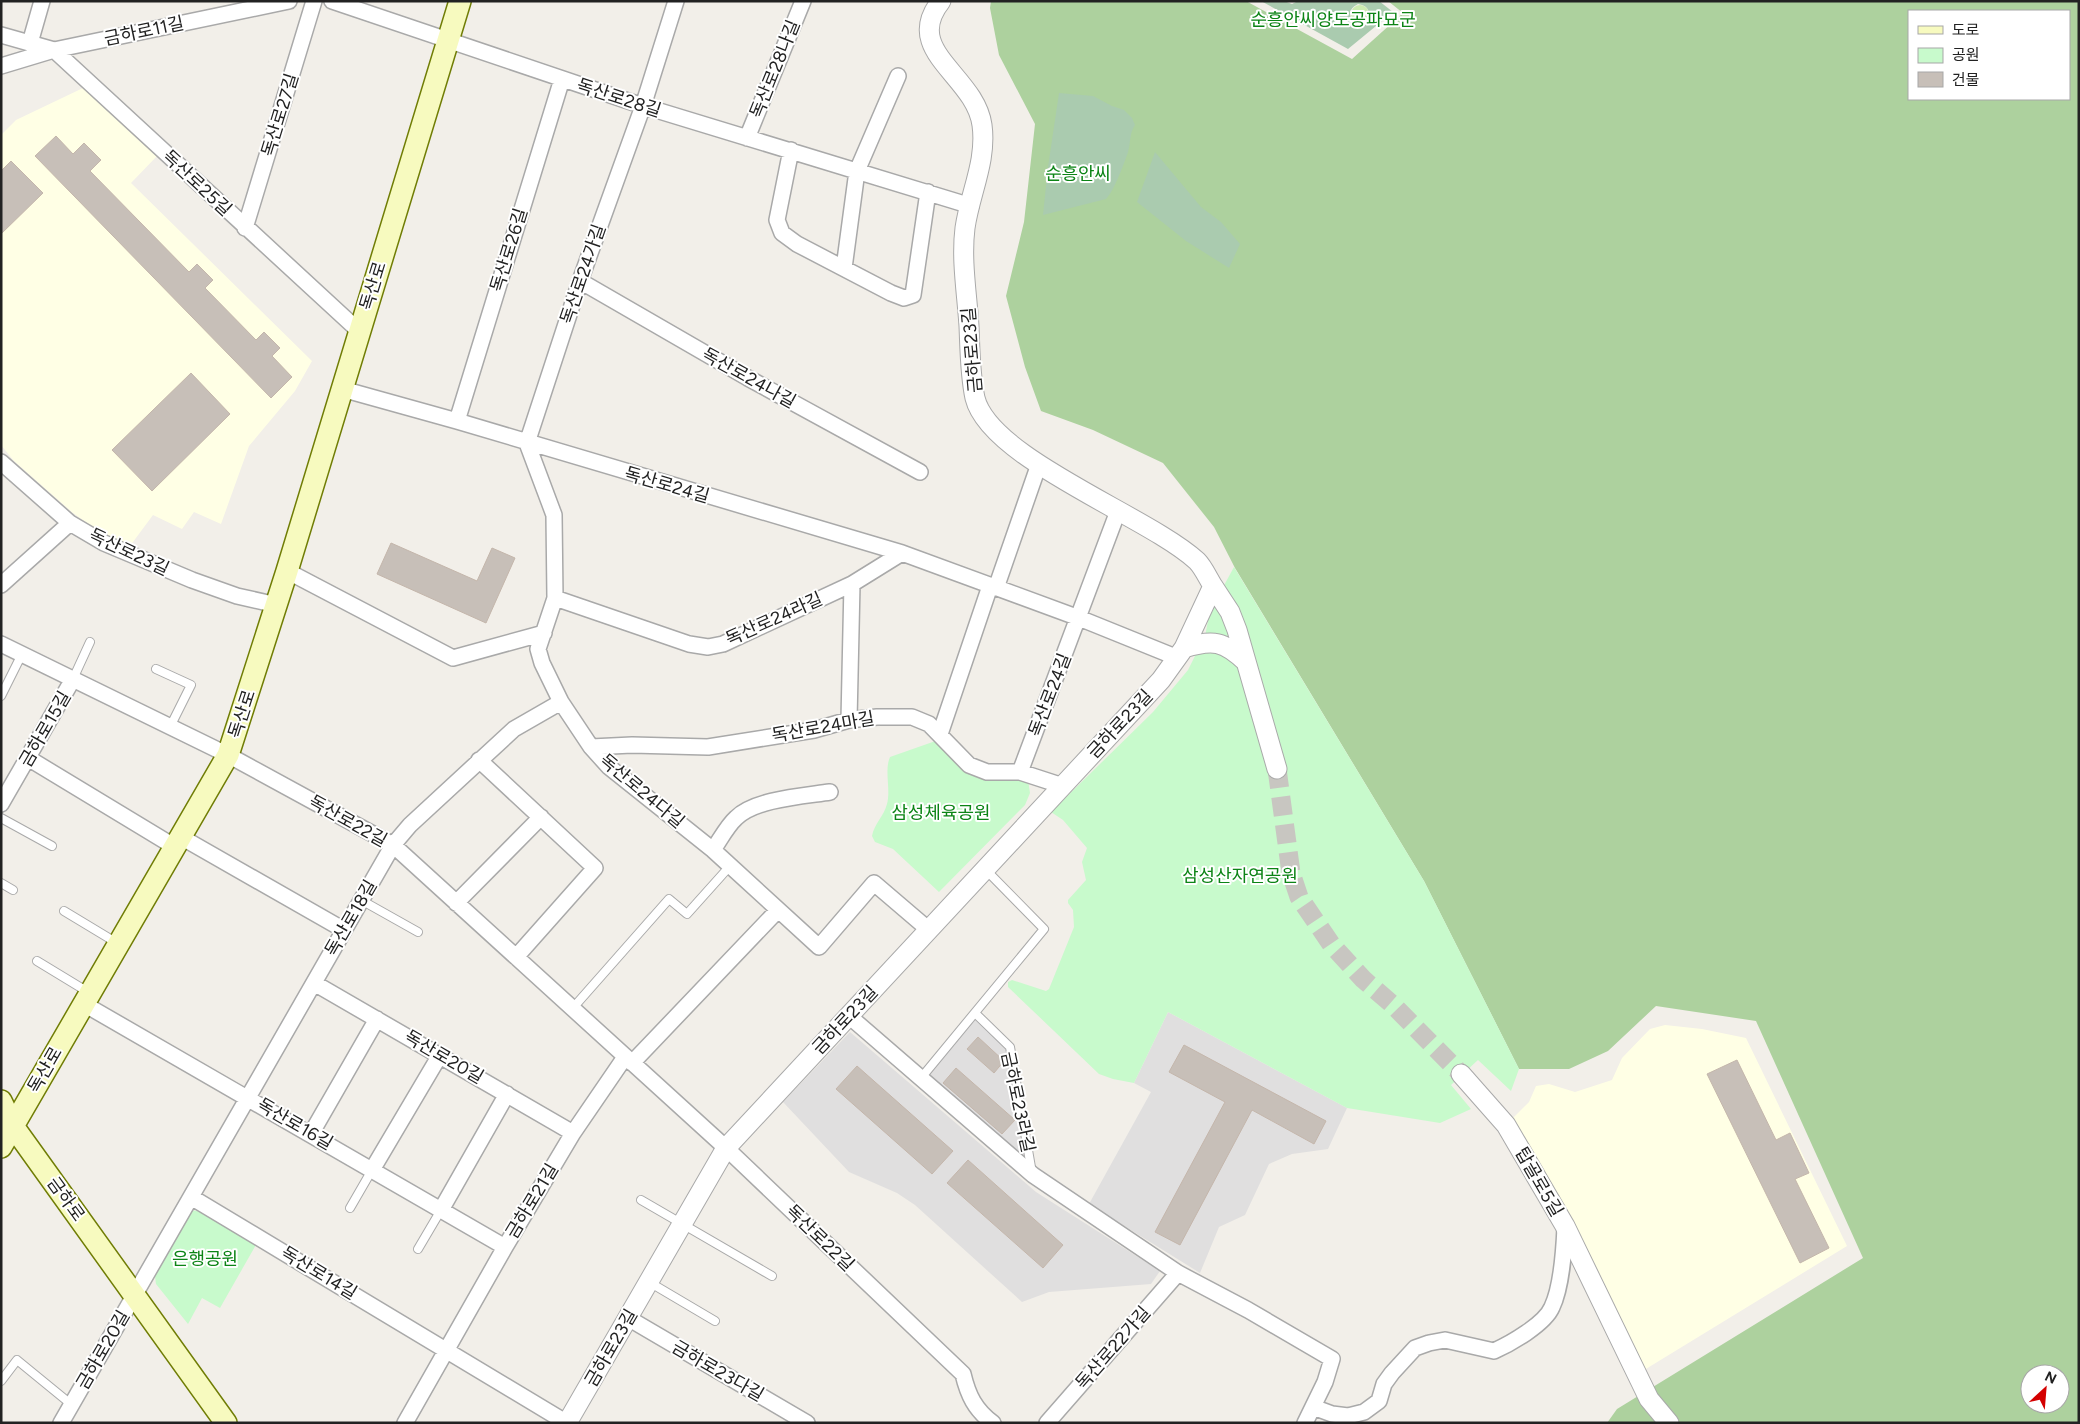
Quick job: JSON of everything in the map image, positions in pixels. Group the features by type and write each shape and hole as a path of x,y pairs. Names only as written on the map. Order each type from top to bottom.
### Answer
{"main road":[{"name":"독산로","path":"1,1148 228,755 277,605 460,1"},
{"name":"금하로","path":"1,1102 14,1126 226,1423"}],"street":[{"path":"30,42 42,1"},
{"name":"금하로11길","path":"1,66 54,50 289,1"},
{"name":"독산로27길","path":"245,228 314,1"},
{"name":"독산로28길","path":"332,1 448,42 643,106 971,206"},
{"name":"독산로24가길","path":"527,443 580,281 643,106 676,1"},
{"name":"독산로28나길","path":"747,138 803,1"},
{"name":"금하로23길","path":"567,1423 726,1148 1161,680 1181,653 1213,586 1198,562 1172,541 1039,464 1001,435 978,409 974,396 964,257 965,228 981,165 984,136 981,116 968,90 933,48 928,32 930,18 941,1"},
{"name":"독산로25길","path":"1,35 54,50 360,332"},
{"path":"844,268 857,171 898,76"},
{"name":"독산로26길","path":"457,421 562,79"},
{"path":"790,150 777,220 782,234 797,244 904,298 913,295 928,192"},
{"name":"독산로24나길","path":"580,281 748,378 920,472"},
{"name":"독산로24길","path":"342,389 457,421 902,553 1181,653"},
{"name":"독산로24다길","path":"527,443 554,515 555,598 538,649 542,663 561,702 591,747 609,767 713,850 819,947 874,883 929,930"},
{"name":"독산로23길","path":"1,462 70,523 104,543 192,580 237,596 277,605"},
{"path":"940,734 1039,464"},
{"name":"독산로24길","path":"1020,772 1118,511"},
{"path":"1,585 70,523"},
{"name":"독산로24라길","path":"555,598 689,644 708,647 723,644 852,584 902,553"},
{"path":"287,571 453,658 544,633"},
{"path":"849,720 852,584"},
{"path":"1213,586 1230,612 1277,769"},
{"path":"1181,653 1206,642 1217,643 1233,650 1246,662"},
{"name":"독산로22길","path":"1,644 228,755 393,845 726,1148 963,1374 972,1404 983,1416 993,1423"},
{"name":"금하로15길","path":"1,804 74,679"},
{"name":"독산로18길","path":"248,1097 393,845 410,825 514,729 561,702"},
{"name":"독산로24마길","path":"591,747 632,745 708,747 814,730 849,720 877,717 912,717 929,724 970,765 987,772 1020,772 1062,786"},
{"path":"28,758 178,842 344,930"},
{"path":"479,760 595,868 516,957"},
{"path":"713,850 736,817 751,808 778,800 830,792"},
{"path":"456,902 541,817"},
{"path":"629,1060 778,910"},
{"name":"독산로20길","path":"314,983 573,1133"},
{"name":"독산로16길","path":"87,999 248,1097 505,1247"},
{"name":"금하로23라길","path":"849,1016 1033,1175 1178,1273"},
{"path":"311,1134 377,1019"},
{"path":"372,1170 440,1055"},
{"name":"금하로21길","path":"406,1423 505,1247 573,1133 629,1060"},
{"name":"탑골로5길","path":"1313,1407 1332,1414 1348,1416 1364,1412 1379,1401 1384,1384 1415,1348 1445,1340 1494,1351 1522,1335 1542,1320 1552,1308 1563,1260 1565,1226 1506,1125 1461,1074"},
{"path":"441,1210 507,1094"},
{"path":"134,1295 248,1097"},
{"name":"독산로14길","path":"191,1196 446,1350"},
{"path":"1565,1226 1636,1375 1649,1399 1669,1423"},
{"path":"1178,1273 1248,1310 1332,1359 1325,1382 1305,1423"},
{"name":"독산로22가길","path":"1048,1423 1178,1273"},
{"name":"금하로20길","path":"61,1423 134,1295"},
{"name":"금하로23다길","path":"628,1318 807,1423"},
{"path":"446,1350 567,1423"}],"lane":[{"path":"74,679 90,642"},
{"path":"1,696 22,654"},
{"path":"156,669 190,685 170,727"},
{"path":"1,818 52,846"},
{"path":"572,1009 670,899 687,914 730,866"},
{"path":"921,1078 1044,929 985,870"},
{"path":"1,883 13,890"},
{"path":"361,900 418,932"},
{"path":"64,911 119,944"},
{"path":"36,961 87,999"},
{"name":"금하로23라길","path":"975,1013 1010,1047 1033,1175"},
{"path":"350,1208 372,1170"},
{"path":"641,1200 772,1276"},
{"path":"418,1249 441,1210"},
{"path":"649,1282 715,1321"},
{"name":"금하로20길","path":"1,1381 17,1360 72,1404"}],"shaded area":[{"path":"83,88 158,155 131,183 312,361 295,391 249,446 221,524 194,512 182,529 153,515 130,546 103,534 73,513 14,461 1,445 1,135 16,120"},
{"path":"1168,1012 1347,1108 1328,1149 1292,1154 1269,1164 1245,1215 1219,1227 1200,1273 1089,1204 1151,1092 1134,1083"},
{"path":"975,1013 1010,1047 1033,1175 921,1078"},
{"path":"1665,1025 1702,1029 1746,1038 1847,1246 1636,1375 1506,1125 1529,1102 1536,1086 1549,1084 1575,1092 1612,1080 1622,1058 1650,1029"},
{"path":"850,1032 1036,1192 1160,1271 1151,1284 1049,1292 1022,1302 915,1205 897,1193 849,1172 783,1102"}],"green space":[{"path":"991,1 1246,1 1352,59 1403,13 1388,1 2079,1 2079,1423 1607,1423 1617,1409 1863,1258 1756,1021 1656,1006 1608,1051 1569,1069 1519,1069 1424,881 1235,568 1214,527 1163,463 1093,430 1041,411 1025,367 1006,296 1024,222 1035,124 999,55 990,8"},
{"name":"순흥안씨양도공파묘군","path":"1261,1 1284,1 1292,4 1298,1 1379,1 1393,12 1348,49","holes":["1358,4 1365,6 1369,12 1366,21 1362,23 1354,21 1350,13 1352,8"]},
{"path":"1356,5 1364,5 1369,10 1367,21 1356,23 1351,18 1351,10"},
{"name":"순흥안씨","path":"1059,93 1093,96 1124,110 1132,118 1135,125 1121,170 1106,199 1043,215 1048,167"},
{"name":"순흥안씨","path":"1155,152 1201,207 1221,222 1240,244 1229,268 1186,241 1137,202"},
{"name":"삼성산자연공원","path":"1234,567 1424,881 1519,1069 1511,1091 1478,1060 1451,1085 1471,1109 1440,1123 1347,1108 1168,1012 1134,1083 1113,1079 1099,1074 1008,987 1008,982 1012,980 1046,991 1049,989 1074,927 1073,910 1068,900 1086,880 1082,862 1087,848 1063,820 1051,812 1153,712 1188,670 1205,636 1210,611"},
{"name":"삼성체육공원","path":"944,738 959,756 1028,780 1030,793 1025,805 939,892 893,849 875,842 872,836 887,804 888,762 890,757"},
{"name":"은행공원","path":"191,1210 202,1212 257,1243 220,1308 202,1298 188,1324 156,1284 154,1269"}],"building":[{"path":"56,136 73,154 84,143 101,160 90,171 189,272 197,264 213,280 205,288 256,340 264,332 280,348 272,356 292,377 271,398 35,156"},
{"path":"11,161 43,193 1,234 1,171"},
{"path":"191,373 230,414 152,491 112,450"},
{"path":"391,543 477,581 492,548 515,558 486,623 377,574"},
{"path":"978,1037 1004,1061 994,1073 967,1049"},
{"path":"1184,1045 1326,1121 1314,1144 1252,1110 1180,1245 1155,1232 1225,1102 1169,1072"},
{"path":"1737,1060 1776,1140 1790,1133 1809,1173 1795,1179 1829,1248 1800,1263 1707,1074"},
{"path":"857,1066 953,1151 932,1174 836,1089"},
{"path":"956,1068 1015,1120 1002,1134 943,1083"},
{"path":"968,1160 1063,1245 1043,1268 947,1183"}],"tunnel":[{"path":"1277,769 1291,873 1299,897 1331,944 1363,979 1393,1005 1461,1074"}]}
